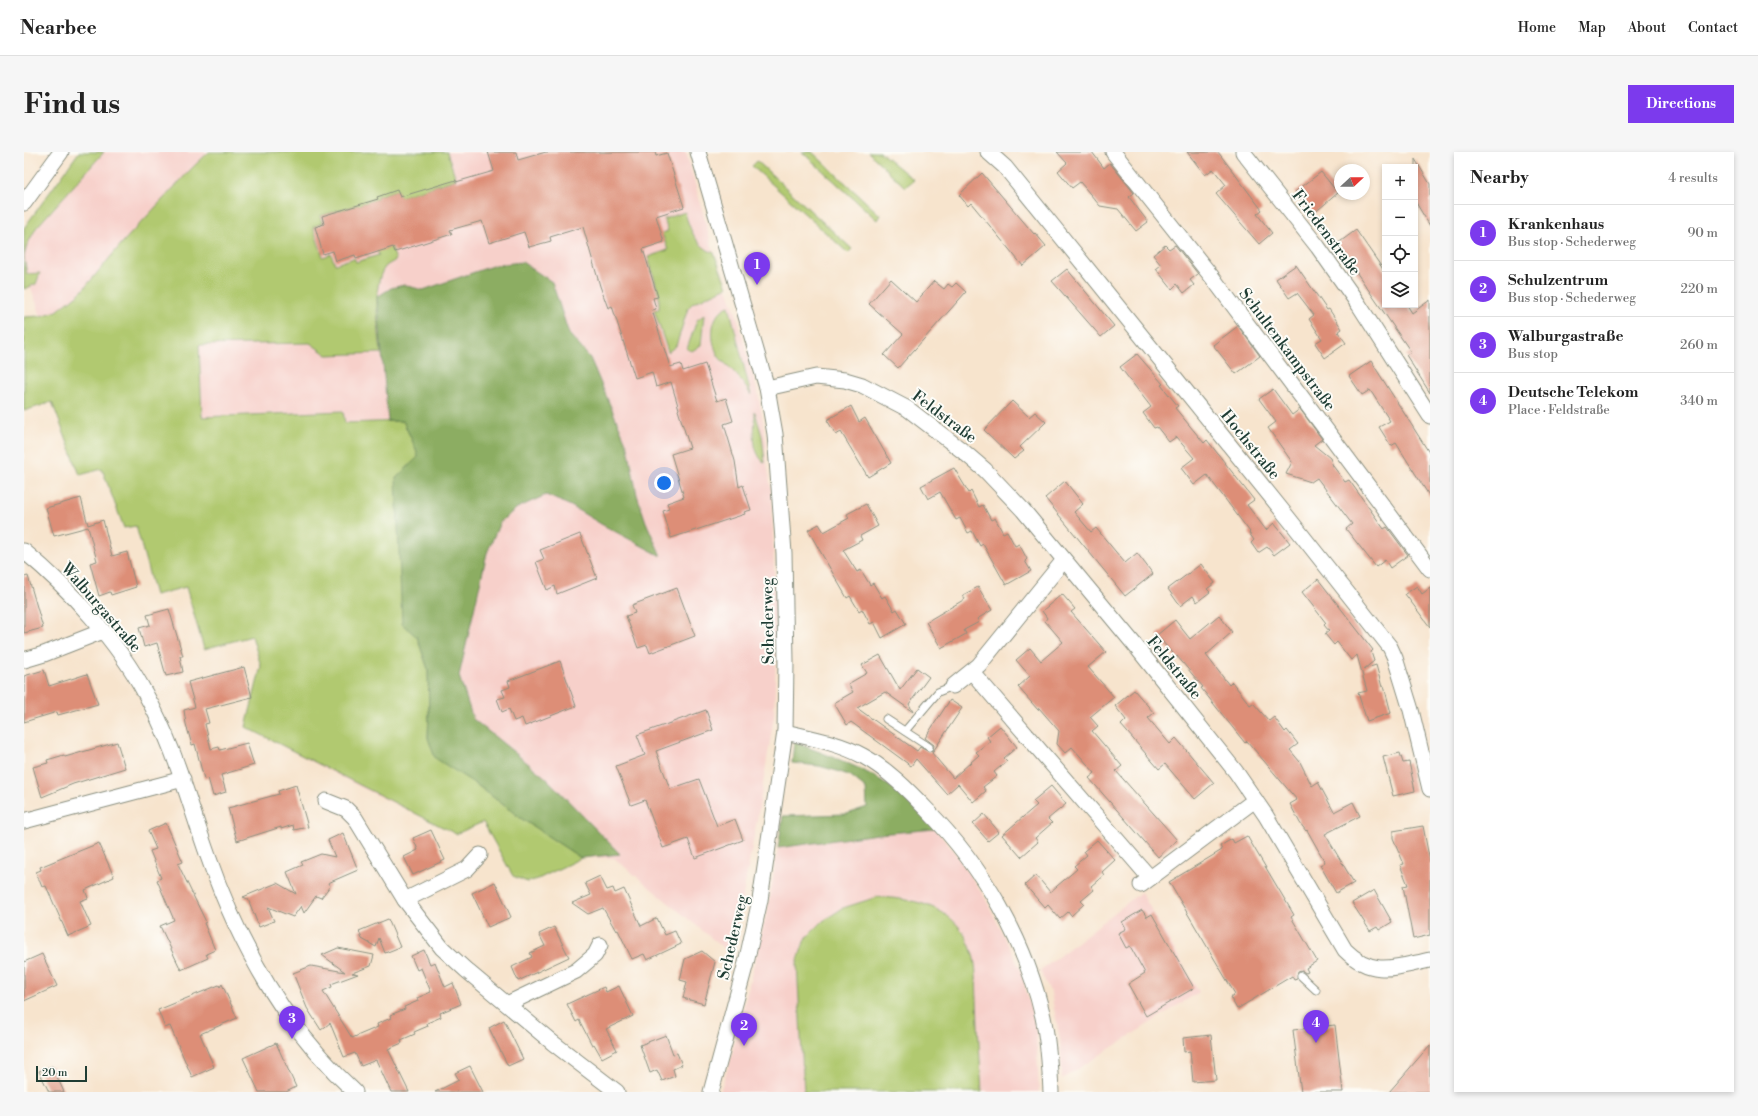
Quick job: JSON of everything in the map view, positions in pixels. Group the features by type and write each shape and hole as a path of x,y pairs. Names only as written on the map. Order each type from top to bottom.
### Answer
{"street":[{"path":"24,203 61,152"},
{"name":"Schederweg","path":"698,152 767,388 775,434 784,553 786,662 785,732 760,900 746,963 711,1092"},
{"name":"Hochstraße","path":"988,152 1004,167 1051,224 1289,519 1390,647 1395,658 1411,710 1430,789"},
{"name":"Schultenkampstraße","path":"1113,152 1212,277 1430,569"},
{"name":"Friedenstraße","path":"1243,152 1318,247 1359,305 1430,416"},
{"name":"Feldstraße","path":"767,388 807,378 830,377 862,385 903,406 927,422 985,470 1023,510 1216,745 1255,800 1336,936 1351,956 1365,965 1375,968 1394,967 1430,960"},
{"name":"Walburgastraße","path":"24,551 63,587 103,631 128,663 146,693 167,737 214,871 246,948 261,976 301,1033 355,1092"},
{"path":"953,686 979,665 1064,560"},
{"path":"24,660 44,654 103,631"},
{"path":"972,672 1146,881 1255,800"},
{"path":"785,732 840,746 869,759 914,796 942,825 974,867 1006,917 1029,970 1044,1026 1052,1092"},
{"path":"24,822 183,779"},
{"path":"326,801 346,809 355,818 405,900 442,948 553,1043 617,1092"},
{"path":"405,900 467,869 480,855"},
{"path":"507,1004 576,971 595,955 600,945"}],"lane":[{"path":"905,731 938,692 953,686"},
{"path":"886,719 929,747"},
{"path":"1301,976 1316,990"}],"shaded area":[{"path":"79,152 686,152 714,253 736,313 759,398 767,446 765,449 772,498 776,645 774,717 732,955 614,858 581,858 538,879 527,882 513,876 483,822 456,834 360,787 246,727 261,666 252,636 204,649 186,587 155,595 136,526 124,528 102,469 80,475 52,402 24,411 24,317 41,316 31,288 24,289 24,228"},
{"path":"935,829 957,856 985,898 1021,971 1036,1030 1039,1092 720,1092 731,1058 768,908 778,848 878,834"},
{"path":"1141,892 1199,992 1062,1079 1060,1039 1051,993 1040,971"}],"green space":[{"path":"79,152 104,152 36,228 27,245 24,257 24,228"},
{"path":"209,152 447,152 456,179 400,197 397,190 377,196 377,199 320,216 322,223 313,227 323,257 331,254 335,264 354,258 356,262 379,255 377,251 391,246 396,260 385,267 378,285 377,308 381,353 327,355 310,343 199,345 202,417 343,411 345,423 403,421 416,449 418,457 411,465 417,637 428,669 428,738 477,785 522,819 581,858 538,879 527,882 513,876 483,822 456,834 246,727 261,666 252,636 204,649 186,587 155,595 136,526 124,528 102,469 80,475 52,402 24,411 24,317 41,316 57,311 81,292 123,242 193,167"},
{"path":"802,152 812,152 880,215 877,220"},
{"path":"868,152 880,152 914,180 905,187"},
{"path":"757,161 852,249 848,253 752,166"},
{"path":"685,212 691,231 698,242 714,253 727,287 693,303 688,308 676,346 668,352 654,310 659,309 659,295 648,257 668,250 662,233 668,231 664,219"},
{"path":"24,257 27,274 40,273 36,284 24,289"},
{"path":"522,262 552,282 569,334 590,358 628,447 637,495 646,522 661,556 571,506 546,495 517,508 500,522 487,553 459,676 473,719 546,778 620,854 581,858 522,819 477,785 435,758 428,738 428,669 417,637 402,624 396,478 418,457 416,449 403,421 388,421 377,297 391,288 404,285 423,290 495,265"},
{"path":"729,306 751,395 738,377 719,357 713,342 713,327 715,320 723,309"},
{"path":"704,315 701,345 692,351 687,349 697,320"},
{"path":"755,412 762,436 765,463 760,458 755,446"},
{"path":"794,742 850,764 882,781 903,797 935,829 878,834 778,848 783,816 846,814 867,807 866,788 851,776 819,766 792,763"},
{"path":"877,897 908,900 936,909 959,926 967,939 973,955 976,971 982,1092 804,1092 797,963 805,939 823,921 843,908"}],"building":[{"path":"488,152 516,152 518,160 546,152 655,152 656,156 667,153 684,207 656,216 664,242 643,249 658,297 653,298 656,309 652,310 670,367 681,364 683,371 705,364 717,401 726,398 733,421 724,424 735,461 739,487 743,485 751,510 744,512 745,514 671,538 663,511 669,509 667,503 684,497 671,454 690,448 678,410 679,409 671,382 656,387 652,372 635,378 612,306 608,308 600,286 583,227 550,237 551,241 529,247 524,232 489,243 482,221 450,230 452,234 395,252 393,247 356,259 355,255 336,261 333,251 323,254 315,227 324,224 322,216 378,199 377,197 397,190 400,197 456,180 456,182 494,171"},
{"path":"1057,152 1092,152 1104,168 1110,163 1134,193 1129,197 1148,222 1136,231 1118,209 1100,206 1080,182 1072,188 1058,171 1067,163"},
{"path":"1187,152 1218,152 1262,210 1257,214 1272,233 1259,244 1216,194 1226,185 1213,169 1205,175"},
{"path":"1418,164 1430,184 1430,226 1418,206"},
{"path":"1321,172 1334,188 1334,196 1313,214 1295,192"},
{"path":"982,173 1046,246 1023,266 971,203 968,206 959,195"},
{"path":"1356,230 1382,268 1382,308 1409,308 1412,313 1430,300 1430,393 1406,355 1411,352 1337,244"},
{"path":"1165,245 1169,249 1175,245 1198,274 1190,280 1194,285 1184,293 1177,284 1172,289 1156,269 1161,265 1153,255"},
{"path":"1296,265 1342,329 1338,332 1346,343 1325,358 1315,343 1322,339 1309,319 1314,315 1297,293 1289,298 1276,279"},
{"path":"1067,269 1114,326 1101,337 1052,281"},
{"path":"891,279 916,302 934,281 944,289 948,284 952,287 956,283 966,292 898,368 884,355 903,334 869,304"},
{"path":"1238,326 1260,356 1236,374 1213,345"},
{"path":"1137,354 1163,384 1161,385 1178,406 1175,408 1204,443 1207,440 1254,500 1247,505 1266,530 1274,523 1290,543 1274,555 1267,547 1258,553 1251,543 1254,540 1249,533 1250,532 1207,475 1194,485 1181,468 1194,458 1176,437 1169,442 1157,427 1154,428 1143,413 1151,407 1120,367"},
{"path":"1371,361 1430,454 1430,497 1396,443 1391,446 1379,427 1390,421 1370,390 1362,395 1349,376"},
{"path":"1273,389 1292,415 1300,409 1322,439 1314,445 1330,458 1333,466 1345,482 1349,480 1384,529 1387,527 1408,555 1390,568 1385,560 1376,567 1346,529 1352,524 1317,478 1311,482 1286,474 1292,462 1268,428 1276,422 1259,399"},
{"path":"1012,401 1029,417 1035,412 1046,422 1020,447 1024,451 1014,459 984,430"},
{"path":"851,406 859,422 865,418 891,463 868,477 841,432 836,435 827,420"},
{"path":"954,468 969,493 971,491 979,507 983,505 991,520 995,518 1003,533 1007,531 1015,546 1019,544 1027,559 1025,561 1031,571 1006,585 983,544 980,546 972,531 968,533 960,518 956,520 940,492 928,499 921,486"},
{"path":"1065,481 1083,504 1074,512 1091,532 1096,528 1125,563 1137,553 1153,574 1125,596 1045,498"},
{"path":"81,498 88,525 103,520 112,556 127,552 136,587 111,595 110,592 99,596 90,563 97,561 88,527 54,536 46,508"},
{"path":"866,504 878,526 860,536 862,540 843,550 857,572 861,570 870,585 873,583 882,598 885,596 894,611 897,609 906,624 882,638 874,622 870,624 862,609 859,611 850,596 847,598 808,530 819,524 824,532 849,518 847,514"},
{"path":"580,534 597,578 557,594 555,586 547,590 536,562 544,559 540,550"},
{"path":"1201,564 1215,583 1207,589 1210,592 1197,602 1193,596 1180,606 1168,589"},
{"path":"28,576 43,628 24,633 24,577"},
{"path":"1318,579 1373,650 1371,652 1374,661 1364,669 1376,665 1382,687 1384,686 1391,713 1367,721 1358,693 1367,691 1357,655 1351,660 1337,642 1334,645 1325,634 1329,631 1324,625 1326,623 1302,592"},
{"path":"1417,586 1422,594 1430,588 1430,627 1405,594"},
{"path":"978,587 992,610 977,619 979,622 964,630 966,634 941,648 926,622 965,599 963,595"},
{"path":"677,588 695,636 650,653 647,645 638,648 626,616 635,613 632,605"},
{"path":"1062,594 1075,609 1071,612 1106,652 1088,667 1114,697 1090,717 1098,726 1092,731 1122,766 1116,771 1177,840 1158,857 1089,778 1095,773 1072,747 1065,753 1057,744 1059,731 1018,687 1030,676 1016,660 1030,648 1041,661 1063,642 1045,621 1047,618 1042,611"},
{"path":"169,609 183,656 180,656 183,672 166,676 157,643 144,647 139,628 150,625 147,615"},
{"path":"1219,615 1232,632 1206,655 1229,685 1232,682 1250,705 1253,703 1269,721 1274,717 1285,732 1287,730 1298,744 1290,750 1300,762 1312,786 1318,782 1334,812 1353,802 1360,816 1325,834 1354,883 1336,893 1320,865 1325,862 1307,830 1306,831 1300,823 1290,804 1297,800 1247,741 1245,743 1201,688 1203,687 1157,635 1175,620 1190,639"},
{"path":"880,655 900,690 917,668 929,677 909,704 913,712 885,692 857,708 917,751 920,747 929,752 933,750 934,745 925,738 950,700 962,708 932,753 953,778 979,755 976,752 990,741 987,737 1000,726 1017,747 1004,758 1007,761 994,772 997,776 983,787 986,791 973,802 958,784 947,794 916,759 911,766 851,722 847,725 834,703 853,692 848,684 867,673 862,665"},
{"path":"560,661 576,706 525,726 522,718 514,721 509,709 502,712 497,699 505,697 502,690 510,687 508,681"},
{"path":"244,667 252,697 205,709 209,723 205,724 211,749 219,747 220,750 247,743 254,765 221,775 226,792 213,796 208,778 204,779 195,744 192,745 186,724 184,710 195,707 188,682"},
{"path":"44,670 49,686 87,674 98,704 58,715 57,712 24,722 24,676"},
{"path":"1134,690 1154,713 1148,718 1170,744 1176,738 1214,783 1195,799 1165,764 1159,769 1121,725 1126,720 1115,706"},
{"path":"706,710 713,730 656,751 670,789 699,779 717,826 735,819 743,840 695,858 688,839 663,848 645,800 631,805 616,766 645,755 637,735"},
{"path":"117,742 125,768 73,784 42,797 33,767 48,763 47,760 64,755 65,757"},
{"path":"1400,753 1403,763 1409,762 1415,791 1393,796 1383,757"},
{"path":"296,785 308,827 294,830 293,825 281,829 281,827 237,841 228,808 279,794 278,791"},
{"path":"1051,786 1066,804 1048,819 1052,823 1035,838 1038,842 1021,857 1002,835 1037,805 1033,801"},
{"path":"984,814 999,832 988,841 973,824"},
{"path":"166,823 183,862 178,864 206,922 204,923 215,950 206,954 208,958 181,970 160,926 174,920 157,880 161,878 150,851 156,849 148,831"},
{"path":"1423,826 1430,862 1430,935 1413,939 1403,886 1408,885 1400,865 1404,864 1393,838 1393,831"},
{"path":"431,830 445,860 413,875 404,857 418,850 413,838"},
{"path":"343,833 358,870 328,883 330,886 321,898 316,896 304,913 301,906 293,917 268,907 274,921 259,927 248,899 243,897 277,883 296,894 287,872 303,865 301,862 321,854 335,857 328,840"},
{"path":"1247,836 1294,915 1291,917 1317,961 1306,968 1308,972 1298,972 1297,979 1294,980 1292,976 1237,1009 1230,997 1235,994 1169,882 1222,850 1220,846 1232,839 1234,843"},
{"path":"1097,840 1115,860 1102,872 1104,875 1091,886 1094,890 1081,901 1084,904 1071,916 1068,912 1060,919 1048,905 1045,908 1025,885 1036,875 1050,892 1077,869 1074,866 1087,855 1084,851"},
{"path":"99,843 114,877 85,890 88,898 80,901 91,926 68,936 46,886 42,887 36,872 41,870 40,867"},
{"path":"600,876 607,890 613,888 615,893 624,889 641,926 657,918 665,935 675,931 681,944 647,960 644,954 632,959 618,930 616,931 603,908 588,914 572,903 591,895 585,883"},
{"path":"495,882 511,917 488,927 472,893"},
{"path":"1374,890 1392,922 1379,930 1377,927 1370,931 1352,903"},
{"path":"1142,910 1147,917 1152,914 1194,988 1146,1016 1128,984 1145,973 1130,946 1126,948 1118,933 1126,929 1122,922"},
{"path":"388,919 400,947 385,953 379,938 376,947 362,939 359,931"},
{"path":"554,927 569,957 518,981 512,967 532,957 530,953 545,946 539,934"},
{"path":"338,948 374,955 371,966 352,973 358,974 331,984 332,987 323,991 352,1038 378,1027 377,1024 391,1018 390,1015 405,1009 404,1007 418,1001 417,998 431,992 421,968 417,970 411,956 424,950 430,964 435,962 445,987 453,983 461,1004 440,1013 441,1017 427,1023 428,1026 401,1040 402,1043 388,1049 409,1092 391,1092 376,1060 361,1066 355,1053 344,1057 330,1023 321,1030 307,1008 293,973 311,966 345,972 322,955"},
{"path":"702,951 715,962 704,1004 683,998 687,982 680,980 685,959"},
{"path":"42,954 57,986 24,1001 24,962"},
{"path":"222,984 237,1018 200,1034 214,1067 192,1077 170,1026 165,1028 158,1010 219,985 220,987"},
{"path":"619,986 633,1016 606,1029 617,1050 602,1058 594,1044 592,1045 579,1020 576,1022 567,1004 604,987 606,992"},
{"path":"504,1020 523,1059 508,1066 489,1028"},
{"path":"1335,1025 1343,1092 1301,1092 1293,1030"},
{"path":"666,1035 673,1054 677,1053 682,1065 673,1069 675,1076 662,1081 657,1070 650,1073 640,1045"},
{"path":"1211,1035 1216,1080 1193,1082 1190,1051 1184,1052 1183,1038"},
{"path":"276,1043 296,1087 286,1092 259,1092 243,1058"},
{"path":"1430,1045 1430,1092 1389,1092"},
{"path":"52,1066 64,1092 49,1092 39,1071"},
{"path":"470,1066 483,1092 435,1092 459,1080 455,1073"}],"place":[{"name":"Krankenhaus","path":"757,285"},
{"name":"Walburgastraße","path":"292,1039"},
{"name":"Deutsche Telekom","path":"1316,1043"},
{"name":"Schulzentrum","path":"744,1046"}]}
